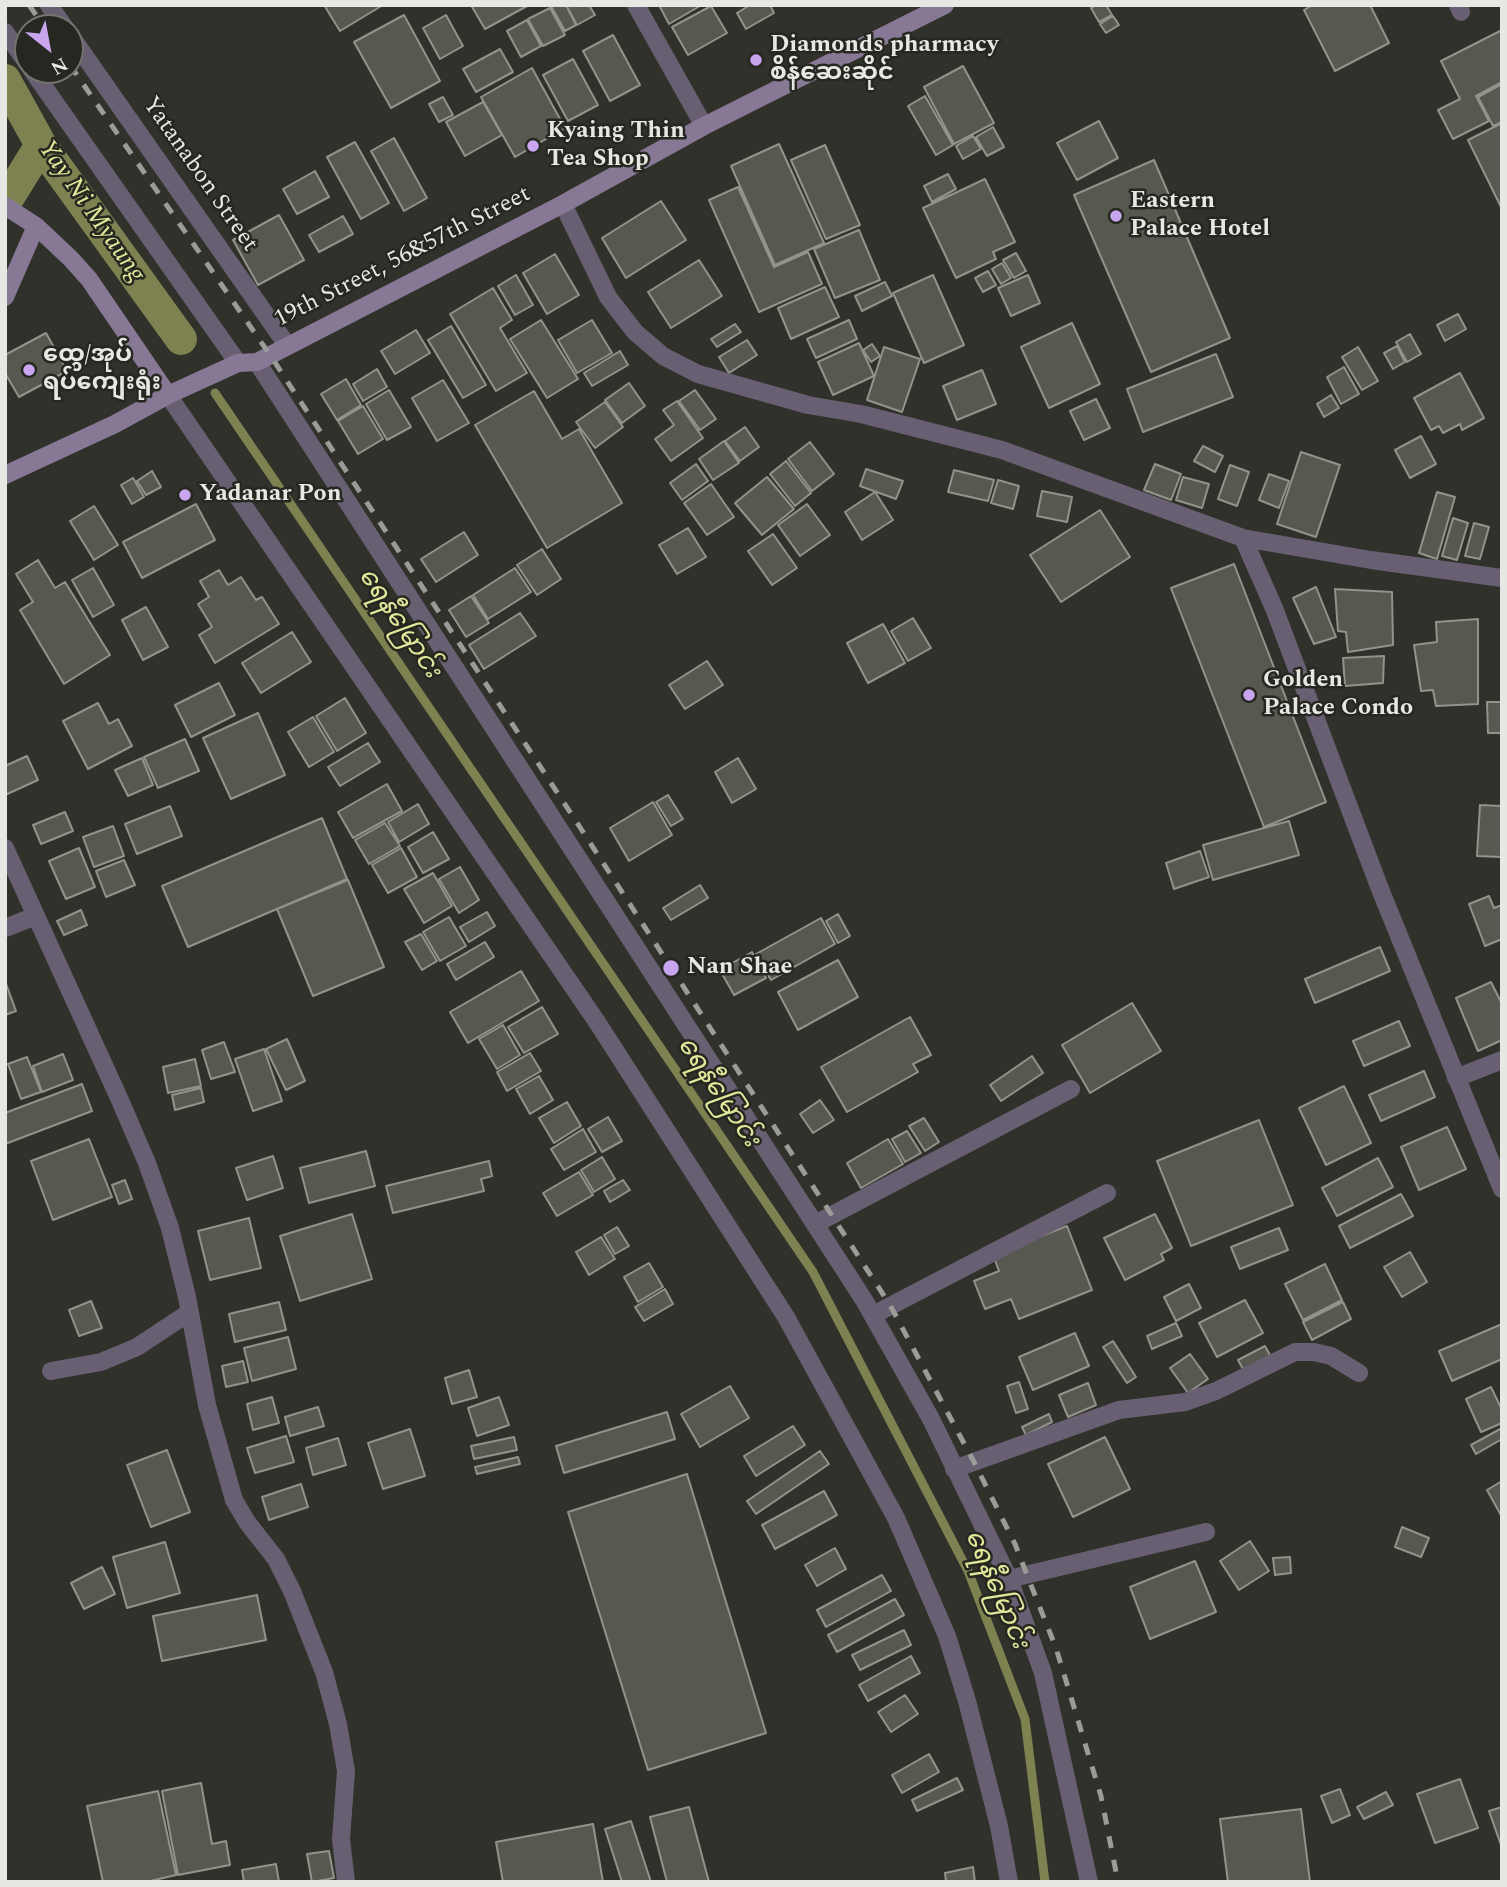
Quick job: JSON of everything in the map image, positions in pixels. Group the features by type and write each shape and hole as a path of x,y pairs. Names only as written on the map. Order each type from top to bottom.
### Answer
{"street":[{"path":"636,5 704,126"},
{"name":"19th Street, 56&57th Street","path":"257,362 563,204 704,126 945,5"},
{"name":"Yatanabon Street","path":"84,55 287,345"},
{"path":"42,84 238,363"},
{"path":"563,204 608,297 635,332 663,356 698,374 808,405 861,414 1002,450 1243,538 1371,560 1502,578"},
{"path":"5,206 29,221 89,279 597,1022 786,1317 896,1518 947,1636 967,1701 999,1826 1009,1882"},
{"path":"5,297 29,221"},
{"path":"5,475 116,424 238,363 257,362 815,1224 873,1315 931,1419 1009,1579 1044,1673 1089,1882"},
{"path":"1243,538 1275,608 1380,889 1502,1189"},
{"path":"5,848 147,1163 170,1228 190,1312 207,1405 234,1500 247,1522 276,1559 292,1591 324,1672 338,1724 346,1771 341,1839 346,1882"},
{"path":"5,928 36,916"},
{"path":"1456,1078 1502,1060"},
{"path":"815,1224 1071,1089"},
{"path":"873,1315 1107,1193"},
{"path":"51,1371 101,1362 136,1348 190,1312"},
{"path":"954,1469 1119,1410 1185,1402 1216,1391 1295,1352 1331,1356 1359,1373"},
{"path":"1009,1579 1206,1532"}],"building":[{"path":"324,5 383,5 340,31"},
{"path":"471,5 529,5 485,29"},
{"path":"566,5 576,25 565,31 551,6"},
{"path":"566,5 589,5 595,15 577,25"},
{"path":"659,5 700,5 700,6 669,24"},
{"path":"750,5 770,5 774,13 746,29 737,13"},
{"path":"1106,5 1112,15 1099,22 1091,8"},
{"path":"1313,5 1370,5 1389,43 1335,71 1304,10"},
{"path":"711,6 727,33 688,55 672,27"},
{"path":"550,8 565,35 543,46 528,19"},
{"path":"404,15 440,81 391,108 354,42"},
{"path":"446,15 463,46 440,59 423,28"},
{"path":"1113,16 1119,25 1106,33 1100,24"},
{"path":"527,20 541,46 521,57 507,31"},
{"path":"1502,30 1502,82 1476,96 1489,121 1453,139 1438,110 1460,99 1441,61"},
{"path":"613,35 640,85 610,101 583,51"},
{"path":"500,49 513,72 476,92 463,69"},
{"path":"573,59 598,105 568,121 543,75"},
{"path":"963,66 994,123 954,144 924,87"},
{"path":"532,68 565,128 515,157 481,97"},
{"path":"1502,84 1502,122 1493,126 1478,97"},
{"path":"925,96 953,145 936,155 908,106"},
{"path":"443,97 453,115 439,122 429,104"},
{"path":"483,102 502,135 465,156 446,122"},
{"path":"1099,121 1118,158 1077,180 1057,143"},
{"path":"1502,123 1502,209 1468,140"},
{"path":"993,127 1004,147 987,156 976,137"},
{"path":"973,136 981,149 963,159 956,146"},
{"path":"394,138 427,198 404,211 371,151"},
{"path":"355,142 389,203 361,219 327,157"},
{"path":"779,144 824,243 775,265 731,166"},
{"path":"825,145 860,225 826,239 791,160"},
{"path":"1154,160 1230,338 1151,372 1074,195"},
{"path":"315,171 329,197 297,214 283,189"},
{"path":"948,174 956,189 932,202 924,186"},
{"path":"985,179 1015,242 993,252 996,259 956,278 923,208"},
{"path":"738,187 774,267 808,252 822,284 759,312 709,200"},
{"path":"661,201 686,240 626,278 602,238"},
{"path":"279,215 304,260 258,285 233,240"},
{"path":"343,216 353,234 319,252 309,235"},
{"path":"859,230 880,280 835,298 814,249"},
{"path":"1016,253 1026,271 1014,278 1003,260"},
{"path":"555,254 579,295 547,314 523,273"},
{"path":"699,260 722,296 671,328 648,292"},
{"path":"1002,263 1011,278 1001,284 992,269"},
{"path":"988,271 996,285 983,292 975,278"},
{"path":"516,275 533,305 515,315 498,286"},
{"path":"933,275 964,345 924,363 893,293"},
{"path":"1028,275 1040,303 1011,316 998,288"},
{"path":"885,282 892,296 862,311 855,296"},
{"path":"825,287 839,317 791,339 778,308"},
{"path":"493,288 512,320 500,328 527,373 496,391 450,314"},
{"path":"1458,314 1466,329 1445,341 1437,325"},
{"path":"541,320 578,379 547,398 510,339"},
{"path":"592,320 612,353 577,373 558,340"},
{"path":"849,320 857,339 816,358 807,339"},
{"path":"1072,323 1100,384 1049,408 1021,347"},
{"path":"735,324 741,332 717,347 711,339"},
{"path":"451,326 486,385 463,398 428,340"},
{"path":"416,330 430,353 395,374 381,351"},
{"path":"46,333 67,371 19,397 5,373 5,355"},
{"path":"1410,334 1421,354 1407,362 1396,342"},
{"path":"747,340 757,355 729,373 719,357"},
{"path":"859,343 874,376 833,395 818,362"},
{"path":"872,344 880,356 871,362 863,350"},
{"path":"1397,346 1405,362 1393,369 1384,353"},
{"path":"884,347 920,359 902,412 867,400"},
{"path":"1358,347 1378,381 1362,390 1342,357"},
{"path":"620,351 628,365 592,386 584,373"},
{"path":"1216,354 1233,397 1143,432 1127,389"},
{"path":"1344,367 1359,394 1341,404 1327,377"},
{"path":"377,369 387,387 363,401 353,384"},
{"path":"982,370 996,404 957,420 943,386"},
{"path":"1460,373 1484,418 1462,430 1460,424 1443,433 1439,426 1431,430 1414,398"},
{"path":"346,379 361,405 337,420 321,394"},
{"path":"443,380 469,423 437,441 412,398"},
{"path":"629,383 645,406 622,423 605,400"},
{"path":"389,390 411,427 387,440 366,404"},
{"path":"695,390 716,419 700,430 679,401"},
{"path":"534,391 562,439 579,429 622,503 547,548 475,425"},
{"path":"1331,395 1339,408 1324,417 1317,404"},
{"path":"1096,399 1110,428 1084,440 1070,411"},
{"path":"677,401 703,438 671,461 655,439 674,425 663,410"},
{"path":"605,402 623,427 595,448 576,422"},
{"path":"363,406 383,439 358,454 338,421"},
{"path":"745,427 759,447 740,461 725,441"},
{"path":"1421,436 1436,464 1410,478 1395,450"},
{"path":"724,441 739,463 713,480 699,459"},
{"path":"810,442 834,474 812,491 788,459"},
{"path":"1203,446 1223,456 1215,472 1194,461"},
{"path":"1301,452 1340,465 1316,537 1277,524"},
{"path":"786,461 811,493 795,506 770,474"},
{"path":"696,464 708,481 682,500 670,483"},
{"path":"1155,464 1181,474 1171,500 1144,490"},
{"path":"1230,465 1249,472 1237,506 1218,499"},
{"path":"866,469 903,481 896,499 860,486"},
{"path":"954,470 994,480 988,501 948,492"},
{"path":"152,471 161,487 146,495 137,481"},
{"path":"1269,474 1289,481 1279,508 1259,500"},
{"path":"767,477 794,509 762,535 735,503"},
{"path":"1183,477 1209,484 1202,508 1176,500"},
{"path":"133,478 144,497 132,504 121,485"},
{"path":"998,480 1019,486 1013,509 991,503"},
{"path":"711,484 734,517 707,535 684,503"},
{"path":"1042,491 1072,497 1067,522 1037,516"},
{"path":"875,492 893,520 862,540 845,512"},
{"path":"1437,492 1455,497 1437,559 1419,553"},
{"path":"196,504 215,540 142,578 123,542"},
{"path":"807,504 830,535 800,556 778,525"},
{"path":"94,506 118,545 94,560 70,521"},
{"path":"1100,510 1130,557 1061,602 1030,555"},
{"path":"1453,518 1468,523 1457,560 1442,556"},
{"path":"1474,523 1489,527 1480,559 1465,556"},
{"path":"688,528 706,557 677,574 659,545"},
{"path":"464,532 478,555 436,582 421,559"},
{"path":"773,534 797,568 772,585 748,551"},
{"path":"542,549 561,579 537,595 517,565"},
{"path":"38,560 55,588 65,582 110,655 64,684 20,610 33,602 16,574"},
{"name":"Golden Palace Condo","path":"1234,564 1326,802 1264,827 1171,588"},
{"path":"93,568 114,605 93,617 72,580"},
{"path":"515,568 531,592 488,619 473,595"},
{"path":"219,570 228,585 241,577 256,600 262,597 279,624 215,663 199,635 212,627 198,604 209,597 200,581"},
{"path":"1316,587 1336,637 1314,644 1293,598"},
{"path":"1335,589 1392,592 1393,645 1348,652 1346,632 1338,631"},
{"path":"471,596 489,623 466,637 449,610"},
{"path":"146,607 168,647 143,660 122,620"},
{"path":"520,613 536,636 484,669 469,645"},
{"path":"913,618 931,648 908,661 891,631"},
{"path":"1478,619 1478,704 1436,706 1433,690 1421,691 1414,645 1437,642 1436,622"},
{"path":"883,624 905,663 868,683 847,643"},
{"path":"292,632 311,662 261,693 242,663"},
{"path":"1384,656 1383,683 1345,686 1343,658"},
{"path":"707,661 723,685 685,709 669,685"},
{"path":"219,683 235,715 191,737 175,705"},
{"path":"345,698 366,733 337,751 316,716"},
{"path":"1487,702 1502,702 1502,733 1488,733"},
{"path":"98,703 109,724 118,719 132,746 88,769 63,721"},
{"path":"258,713 285,775 231,799 203,738"},
{"path":"313,717 334,752 309,767 288,732"},
{"path":"185,739 199,771 158,788 144,757"},
{"path":"368,743 380,762 340,786 328,767"},
{"path":"27,756 38,780 5,795 5,766"},
{"path":"142,758 153,785 128,796 115,770"},
{"path":"738,758 756,789 732,803 715,772"},
{"path":"387,784 402,811 353,838 338,812"},
{"path":"668,795 683,819 671,826 656,802"},
{"path":"653,802 672,835 629,861 610,828"},
{"path":"418,804 429,824 399,842 388,822"},
{"path":"1480,805 1502,806 1502,857 1477,856"},
{"path":"170,806 182,836 137,854 125,824"},
{"path":"65,812 73,831 41,844 33,825"},
{"path":"322,818 347,879 188,947 162,886"},
{"path":"1289,821 1299,855 1213,880 1203,845"},
{"path":"385,823 400,846 369,864 355,840"},
{"path":"113,826 124,856 94,867 83,837"},
{"path":"433,832 449,859 423,873 408,847"},
{"path":"79,848 95,887 66,899 49,861"},
{"path":"401,848 417,877 388,893 372,865"},
{"path":"1200,851 1209,877 1174,889 1166,863"},
{"path":"124,860 135,885 106,897 96,871"},
{"path":"460,867 479,900 459,913 439,879"},
{"path":"433,873 452,906 424,923 404,889"},
{"path":"348,880 384,967 313,996 277,909"},
{"path":"700,885 708,898 671,920 663,908"},
{"path":"1489,896 1494,908 1502,905 1502,939 1485,946 1469,904"},
{"path":"81,910 87,925 64,935 57,921"},
{"path":"487,912 495,926 469,942 460,927"},
{"path":"838,914 850,936 838,943 826,921"},
{"path":"449,917 466,946 440,961 423,932"},
{"path":"821,918 835,944 771,980 756,954"},
{"path":"421,934 437,961 422,970 405,942"},
{"path":"485,942 494,957 456,980 447,964"},
{"path":"1380,947 1390,971 1315,1003 1305,979"},
{"path":"752,952 766,978 734,995 720,970"},
{"path":"838,960 858,997 798,1030 778,992"},
{"path":"521,971 539,1001 468,1043 450,1012"},
{"path":"5,981 16,1011 5,1015"},
{"path":"1491,982 1502,1004 1502,1040 1478,1051 1456,998"},
{"path":"1132,1003 1161,1051 1090,1093 1062,1045"},
{"path":"542,1007 558,1034 524,1053 508,1027"},
{"path":"910,1017 931,1055 913,1064 918,1072 847,1112 821,1067"},
{"path":"1399,1021 1410,1046 1364,1066 1353,1041"},
{"path":"503,1025 520,1055 497,1069 479,1039"},
{"path":"287,1039 305,1081 286,1090 266,1049"},
{"path":"224,1042 235,1072 211,1079 202,1050"},
{"path":"264,1049 282,1101 253,1111 235,1059"},
{"path":"530,1053 541,1071 507,1091 497,1072"},
{"path":"63,1054 73,1080 42,1092 33,1066"},
{"path":"1032,1056 1043,1073 1001,1101 990,1085"},
{"path":"27,1057 41,1092 21,1099 8,1064"},
{"path":"195,1059 201,1086 168,1093 163,1067"},
{"path":"1424,1071 1435,1097 1381,1121 1369,1095"},
{"path":"539,1076 553,1100 530,1114 516,1089"},
{"path":"82,1084 92,1111 5,1144 5,1113"},
{"path":"1344,1086 1371,1143 1326,1165 1299,1108"},
{"path":"201,1088 204,1102 175,1110 172,1095"},
{"path":"820,1100 834,1120 813,1133 800,1114"},
{"path":"567,1102 581,1126 554,1143 539,1118"},
{"path":"608,1117 622,1141 602,1152 588,1129"},
{"path":"924,1118 939,1142 925,1151 909,1126"},
{"path":"1259,1120 1293,1205 1191,1246 1157,1161"},
{"path":"1447,1127 1466,1169 1419,1190 1401,1147"},
{"path":"583,1129 596,1152 564,1170 551,1149"},
{"path":"907,1131 921,1153 905,1162 892,1139"},
{"path":"89,1139 112,1197 53,1220 31,1161"},
{"path":"888,1139 903,1164 861,1188 847,1163"},
{"path":"366,1151 375,1186 309,1203 300,1168"},
{"path":"273,1156 283,1188 247,1200 236,1168"},
{"path":"602,1157 615,1179 594,1192 581,1170"},
{"path":"1378,1158 1393,1187 1337,1216 1322,1188"},
{"path":"489,1161 492,1176 481,1179 484,1191 393,1213 386,1186"},
{"path":"579,1172 593,1195 557,1216 543,1193"},
{"path":"125,1180 132,1199 119,1204 112,1185"},
{"path":"623,1180 630,1190 610,1202 604,1191"},
{"path":"1401,1194 1413,1216 1350,1248 1339,1226"},
{"path":"352,1214 372,1279 300,1301 280,1236"},
{"path":"1155,1214 1172,1248 1161,1254 1164,1260 1125,1280 1104,1238"},
{"path":"249,1218 261,1268 210,1280 198,1231"},
{"path":"1067,1226 1092,1290 1019,1319 1011,1299 985,1309 974,1281 999,1271 993,1255"},
{"path":"617,1227 629,1246 615,1254 604,1235"},
{"path":"1279,1228 1288,1250 1240,1269 1231,1247"},
{"path":"601,1237 615,1259 589,1275 576,1252"},
{"path":"1410,1252 1427,1282 1402,1297 1384,1267"},
{"path":"649,1263 663,1287 638,1302 624,1277"},
{"path":"1325,1264 1342,1300 1303,1320 1285,1284"},
{"path":"1189,1284 1201,1308 1176,1321 1164,1297"},
{"path":"665,1289 673,1304 644,1321 635,1307"},
{"path":"1245,1300 1263,1333 1217,1357 1199,1323"},
{"path":"91,1301 102,1328 79,1336 69,1310"},
{"path":"279,1302 286,1330 235,1342 229,1314"},
{"path":"1343,1302 1351,1319 1312,1340 1303,1322"},
{"path":"1176,1323 1182,1336 1152,1349 1147,1336"},
{"path":"1502,1324 1502,1359 1452,1381 1439,1351"},
{"path":"1075,1333 1089,1366 1033,1390 1019,1357"},
{"path":"288,1337 296,1369 252,1381 244,1348"},
{"path":"1113,1341 1136,1377 1127,1383 1103,1347"},
{"path":"1265,1346 1271,1357 1244,1371 1238,1360"},
{"path":"1190,1354 1208,1379 1188,1393 1170,1368"},
{"path":"243,1361 248,1382 226,1387 222,1366"},
{"path":"469,1370 477,1397 452,1404 445,1378"},
{"path":"1019,1382 1028,1409 1016,1413 1007,1386"},
{"path":"1088,1383 1096,1405 1068,1417 1059,1395"},
{"path":"730,1386 749,1418 700,1447 681,1414"},
{"path":"1491,1387 1502,1410 1502,1423 1481,1432 1466,1399"},
{"path":"272,1397 279,1423 253,1430 247,1404"},
{"path":"499,1397 509,1425 477,1436 468,1408"},
{"path":"318,1407 324,1426 290,1436 285,1417"},
{"path":"667,1412 675,1439 564,1473 556,1446"},
{"path":"1049,1414 1052,1422 1026,1435 1022,1427"},
{"path":"793,1426 805,1445 756,1476 744,1456"},
{"path":"1502,1428 1502,1439 1476,1454 1471,1445"},
{"path":"410,1429 425,1476 383,1489 368,1443"},
{"path":"286,1436 294,1462 255,1473 247,1448"},
{"path":"514,1437 517,1450 474,1459 471,1446"},
{"path":"1105,1437 1130,1489 1073,1517 1048,1464"},
{"path":"338,1438 346,1465 313,1475 306,1448"},
{"path":"167,1450 190,1512 151,1527 127,1465"},
{"path":"820,1451 829,1464 756,1514 747,1501"},
{"path":"518,1457 520,1464 477,1474 475,1467"},
{"path":"687,1474 766,1733 648,1770 568,1512"},
{"path":"1502,1481 1502,1517 1487,1490"},
{"path":"301,1484 308,1507 269,1520 262,1497"},
{"path":"824,1491 837,1515 775,1549 762,1525"},
{"path":"1402,1527 1429,1538 1421,1557 1395,1547"},
{"path":"1250,1541 1269,1571 1239,1590 1220,1561"},
{"path":"165,1542 180,1593 127,1608 113,1557"},
{"path":"835,1548 846,1569 817,1586 805,1565"},
{"path":"1290,1557 1291,1573 1275,1575 1273,1558"},
{"path":"1195,1561 1216,1612 1150,1639 1130,1587"},
{"path":"102,1567 115,1594 84,1609 71,1583"},
{"path":"882,1575 891,1591 826,1627 817,1610"},
{"path":"257,1595 266,1640 162,1661 153,1616"},
{"path":"895,1599 904,1615 837,1652 828,1635"},
{"path":"904,1630 911,1645 860,1670 852,1655"},
{"path":"911,1656 920,1673 868,1701 859,1685"},
{"path":"905,1695 918,1714 891,1732 878,1712"},
{"path":"929,1754 939,1772 902,1793 892,1775"},
{"path":"957,1778 963,1790 917,1811 912,1800"},
{"path":"1460,1779 1478,1828 1435,1843 1417,1794"},
{"path":"201,1783 212,1844 226,1841 230,1865 178,1875 162,1791"},
{"path":"1340,1789 1350,1815 1332,1823 1321,1796"},
{"path":"158,1791 176,1875 146,1882 103,1882 87,1806"},
{"path":"1386,1792 1393,1805 1364,1819 1357,1807"},
{"path":"689,1807 709,1882 667,1882 650,1817"},
{"path":"1502,1807 1502,1848 1489,1811"},
{"path":"1301,1809 1310,1882 1228,1882 1220,1819"},
{"path":"631,1821 651,1882 622,1882 605,1829"},
{"path":"593,1824 603,1882 503,1882 496,1842"},
{"path":"329,1851 334,1878 312,1882 307,1854"},
{"path":"276,1864 279,1882 244,1882 242,1870"},
{"path":"973,1867 975,1882 946,1882 945,1873"}],"waterway":[{"name":"Yay Ni Myaung","path":"5,80 41,145 181,339"},
{"path":"5,203 41,145"},
{"name":"ရေနီမြောင်း","path":"215,393 813,1272 968,1571 1025,1719 1045,1882"}],"railway":[{"path":"29,5 35,14"},
{"path":"83,84 270,355 890,1305 1015,1544 1056,1648 1101,1796 1118,1882"}],"place":[{"name":"Diamonds pharmacy စိန်ဆေးဆိုင်","path":"756,60"},
{"name":"Kyaing Thin Tea Shop","path":"533,146"},
{"name":"Eastern Palace Hotel","path":"1116,216"},
{"name":"ထွေ/အုပ် ရပ်ကျေးရုံး","path":"29,370"},
{"name":"Yadanar Pon","path":"185,495"},
{"name":"Golden Palace Condo","path":"1249,695"},
{"name":"Nan Shae","path":"671,968"}]}
